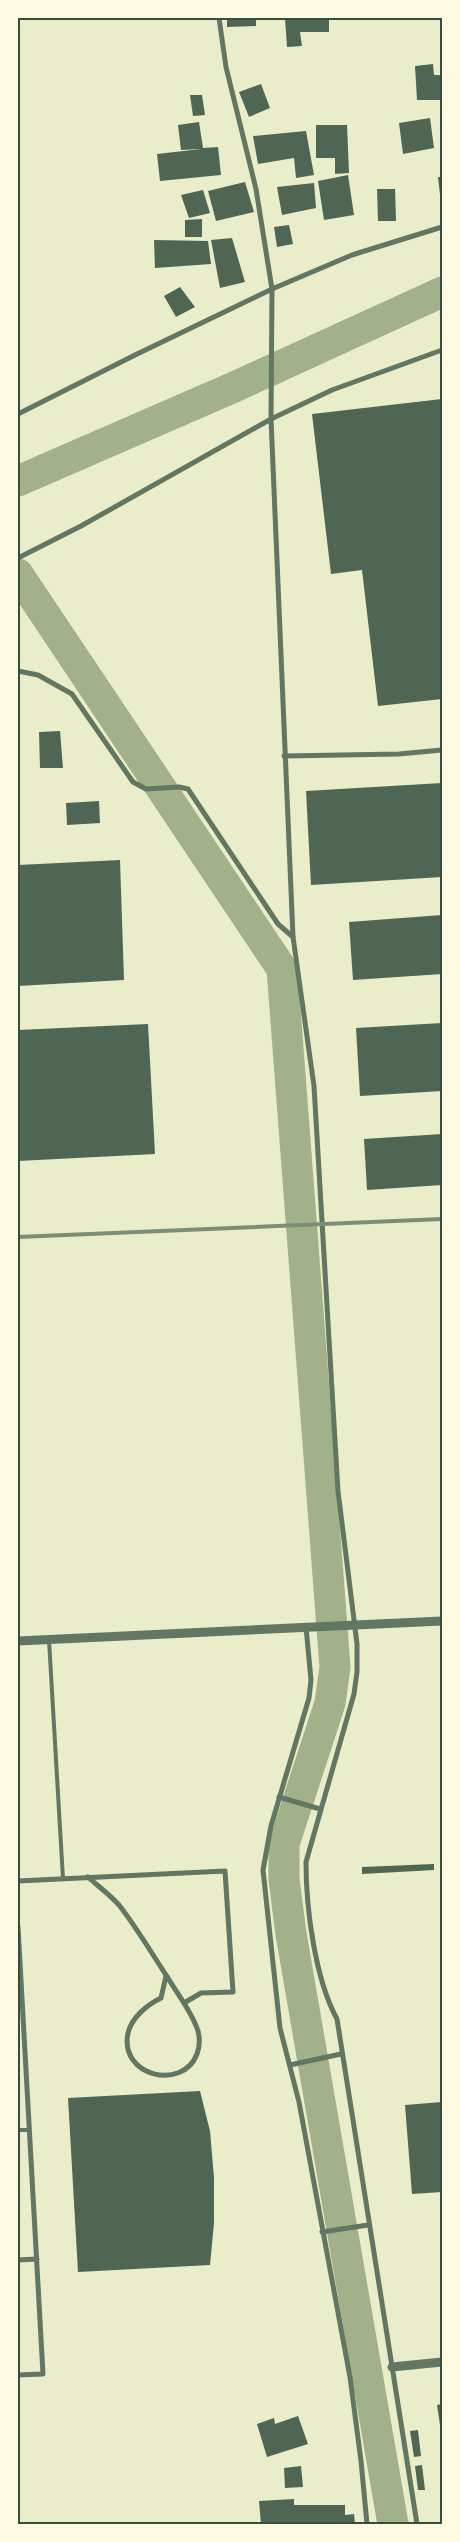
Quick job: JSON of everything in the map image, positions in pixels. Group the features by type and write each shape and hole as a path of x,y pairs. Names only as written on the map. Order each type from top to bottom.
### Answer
{"street":[{"path":"219,18 226,67 256,190 272,289 271,419 293,936 314,1086 338,1491 350,1625 357,1644 357,1672 354,1694 306,1862 306,1884 326,2001 337,2019 365,2226 392,2367 416,2524"},
{"path":"18,414 134,355 272,289 352,255 442,227"},
{"path":"19,557 81,526 271,419 332,390 442,350"},
{"path":"18,671 38,675 72,694 133,782 146,789 188,789 278,924 293,936"},
{"path":"284,756 399,754 442,750"},
{"path":"18,1641 442,1621"},
{"path":"311,1627 309,1698 282,1798 271,1826 263,1870 280,2028 299,2102 350,2377 361,2461 366,2524"},
{"path":"282,1798 320,1809"},
{"path":"18,1881 225,1871 233,1992 201,1993 184,2003"},
{"path":"88,1877 118,1904 166,1976 184,2003 199,2035 200,2045 194,2060 182,2071 169,2075 140,2069 133,2062 129,2053 129,2030 143,2010 161,1998 166,1976"},
{"path":"18,1927 19,1991 43,2374 18,2375"},
{"path":"290,2065 341,2054"},
{"path":"322,2232 365,2226"},
{"path":"18,2260 37,2259"},
{"path":"392,2367 442,2362"}],"lane":[{"path":"49,1640 63,1879"},
{"path":"18,2130 29,2130"}],"building":[{"path":"227,18 256,18 256,26 227,27"},
{"path":"285,18 329,18 329,32 300,32 302,46 287,47"},
{"path":"433,64 434,75 442,75 442,100 417,100 415,66"},
{"path":"261,84 270,108 249,117 239,92"},
{"path":"190,95 202,95 205,115 193,116"},
{"path":"430,118 434,148 403,154 399,123"},
{"path":"199,122 203,148 218,147 221,175 160,181 157,154 201,149 181,150 178,125"},
{"path":"316,125 347,125 349,173 335,174 335,158 316,158"},
{"path":"306,131 314,175 296,178 294,158 258,164 253,136"},
{"path":"348,175 354,215 324,220 318,181"},
{"path":"438,177 442,177 442,204 441,204"},
{"path":"245,182 254,212 216,221 208,191"},
{"path":"314,183 316,208 282,215 277,187"},
{"path":"377,189 395,189 396,221 378,221"},
{"path":"203,190 210,213 189,218 181,195"},
{"path":"202,219 202,237 185,237 185,220"},
{"path":"289,225 293,244 277,247 274,227"},
{"path":"232,238 245,282 220,288 211,240"},
{"path":"154,240 208,241 211,264 155,268"},
{"path":"180,287 195,307 176,317 164,296"},
{"path":"442,399 442,699 378,706 362,570 331,574 312,414"},
{"path":"60,731 63,768 40,768 39,732"},
{"path":"442,783 442,877 311,885 306,791"},
{"path":"99,801 100,823 67,825 66,803"},
{"path":"120,860 124,980 18,986 18,865"},
{"path":"442,915 442,974 353,980 349,922"},
{"path":"442,1023 442,1091 360,1096 356,1028"},
{"path":"148,1024 155,1154 18,1161 18,1030"},
{"path":"442,1134 442,1185 367,1190 364,1139"},
{"path":"434,1864 434,1870 362,1874 362,1867"},
{"path":"200,2091 210,2131 214,2178 214,2223 210,2265 78,2272 68,2098"},
{"path":"442,2102 442,2192 412,2194 405,2105"},
{"path":"442,2404 442,2425 440,2425 437,2405"},
{"path":"298,2416 308,2444 267,2457 257,2424 274,2418 275,2424"},
{"path":"418,2430 421,2456 414,2457 410,2431"},
{"path":"422,2465 425,2490 418,2490 415,2466"},
{"path":"301,2466 303,2487 285,2488 284,2468"},
{"path":"294,2499 294,2505 345,2505 345,2515 354,2514 355,2524 261,2524 259,2501"}],"waterway":[{"path":"18,481 232,388 442,292"},
{"path":"18,574 282,969 335,1667 330,1703 284,1844 284,1879 291,1934 393,2524"}],"railway":[{"path":"18,1237 442,1219"}]}
